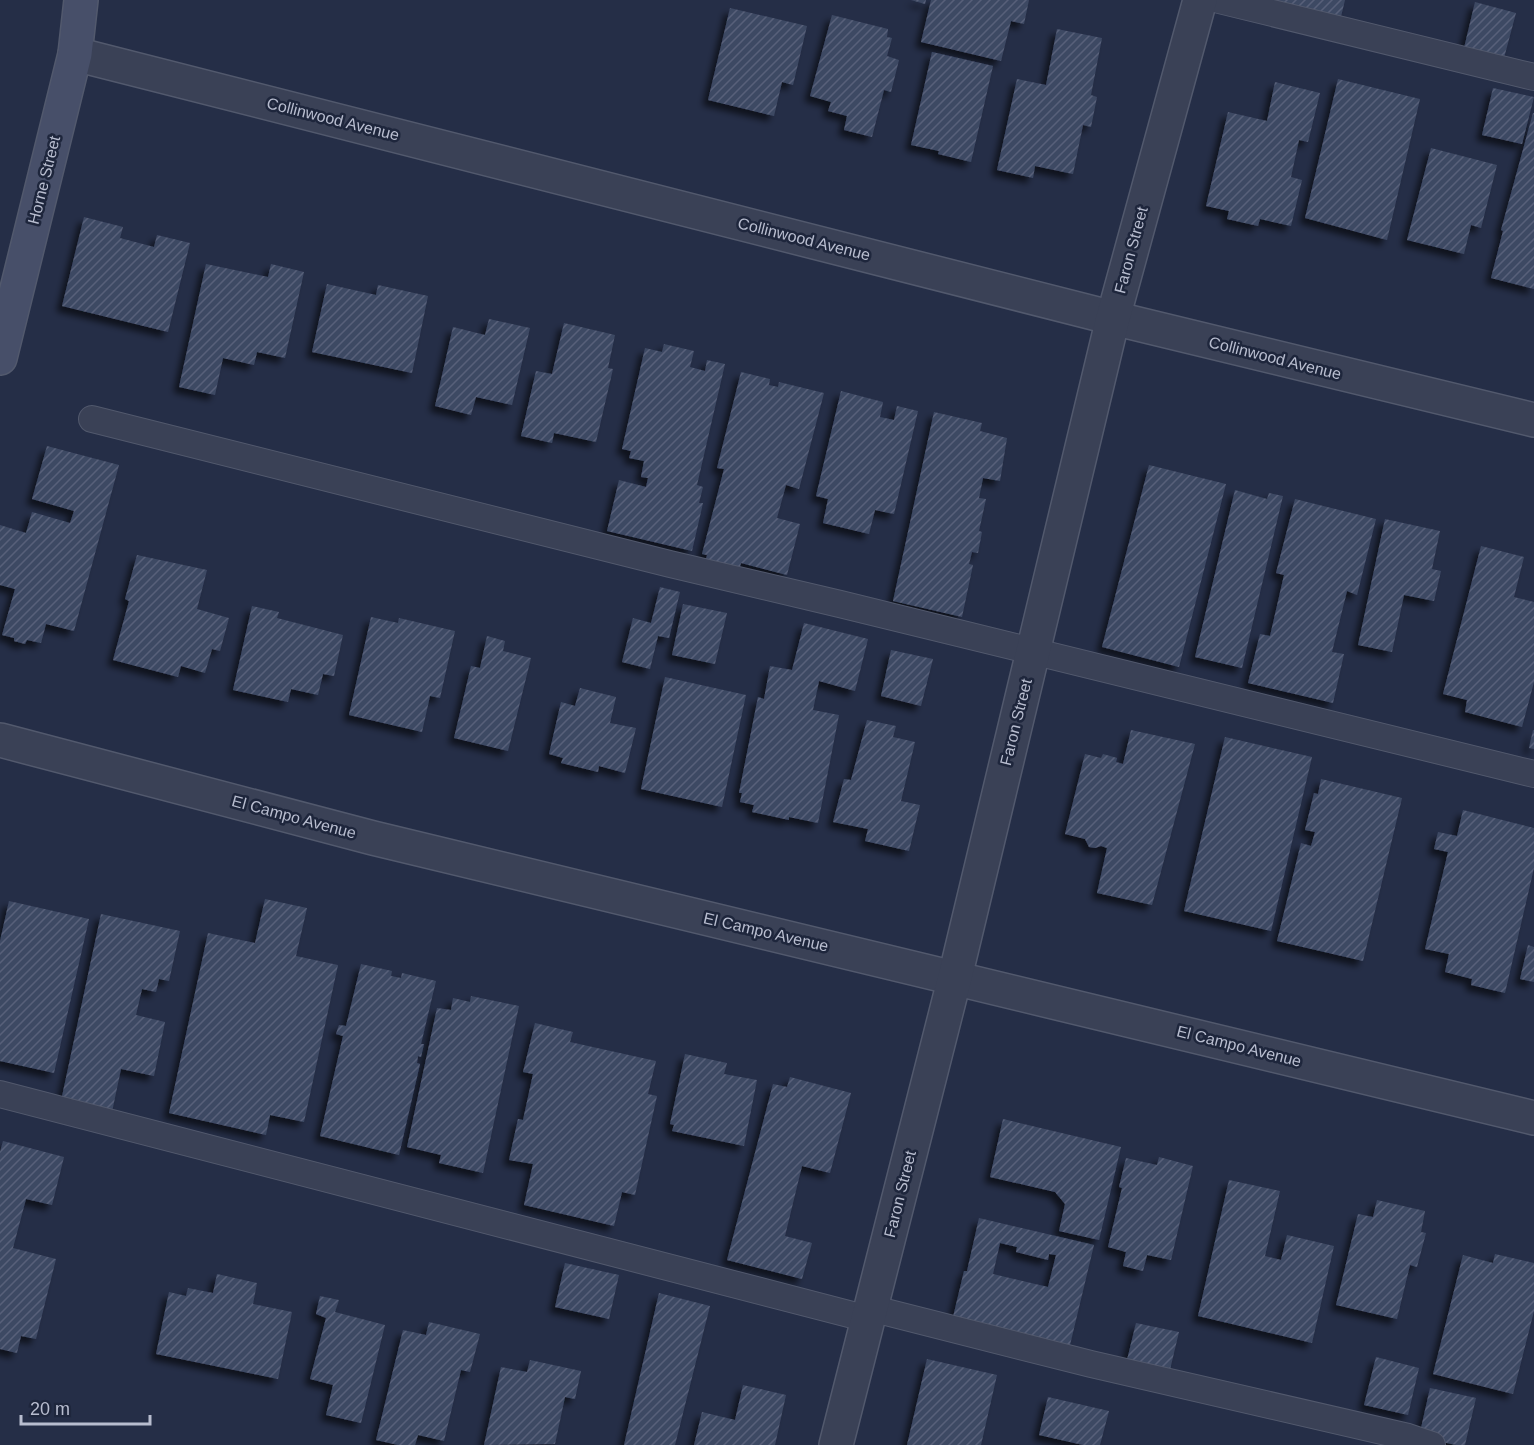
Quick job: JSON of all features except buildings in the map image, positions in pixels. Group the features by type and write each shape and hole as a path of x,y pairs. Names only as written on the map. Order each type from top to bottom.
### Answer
{"street":[{"name":"Horne Street","path":"0,358 75,54 81,0"},
{"name":"Faron Street","path":"836,1445 955,978 1113,318 1200,0"},
{"name":"Collinwood Avenue","path":"75,54 1113,318 1534,420"},
{"name":"El Campo Avenue","path":"0,740 373,838 1534,1118"}],"lane":[{"path":"1219,0 1534,77"},
{"path":"92,419 670,564 1534,774"},
{"path":"0,1094 869,1313 1408,1437 1432,1445"}]}
